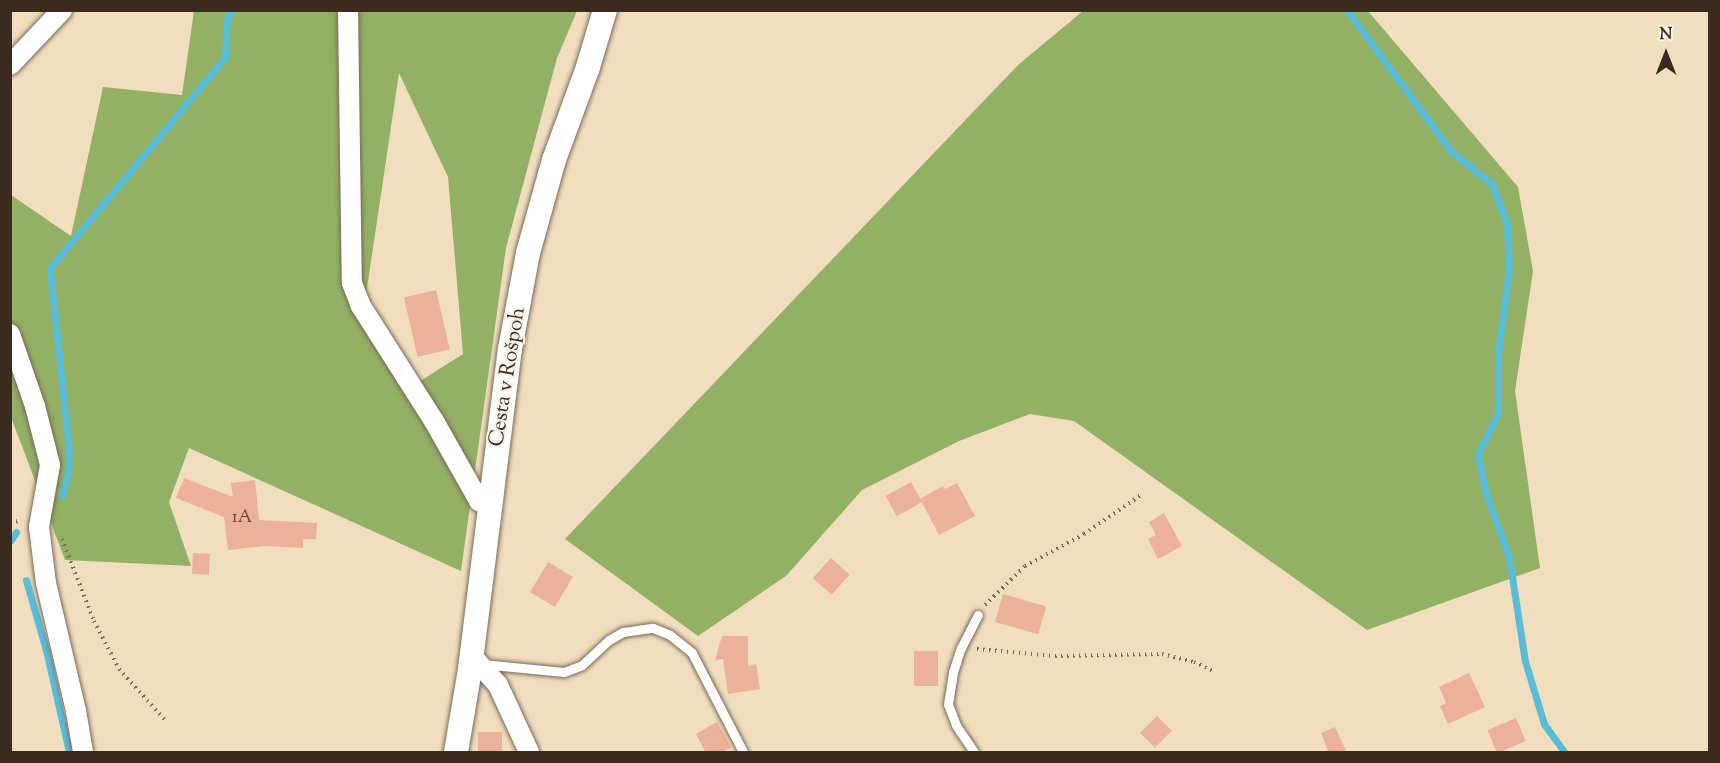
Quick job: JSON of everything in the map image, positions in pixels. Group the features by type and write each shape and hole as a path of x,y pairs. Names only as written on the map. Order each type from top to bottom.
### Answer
{"street":[{"path":"10,65 62,10"},
{"path":"348,10 352,283 361,306 380,339 434,421 479,501 488,505"},
{"name":"Cesta v Rošpoh","path":"456,753 476,659 488,505 510,349 528,253 554,160 605,10"},
{"path":"10,334 35,406 50,465 39,527 46,583 76,711 82,753"},
{"path":"476,659 498,685 529,753"}],"lane":[{"path":"974,753 956,725 948,704 953,672 961,648 978,615"},
{"path":"476,659 564,672 582,665 609,640 623,633 653,628 670,635 692,653 743,753"}],"path":[{"path":"978,615 1001,587 1025,566 1084,534 1141,495"},
{"path":"39,527 60,530 70,565 90,612 114,659 165,720"},
{"path":"961,648 1055,657 1162,654 1194,662 1215,672"}],"green space":[{"path":"194,11 577,11 557,58 506,248 461,571 189,448 169,502 191,566 65,560 11,417 11,195 71,236 103,87 182,95","holes":["399,73 448,177 463,354 411,387 362,322"]},
{"path":"1083,11 1368,11 1518,187 1533,271 1515,391 1540,568 1367,630 1074,421 1030,414 959,441 862,490 786,576 698,636 565,539 1018,65"}],"building":[{"path":"436,290 450,349 418,357 404,297"},
{"path":"184,478 233,497 231,483 255,480 259,520 317,523 316,539 303,539 303,548 266,546 228,550 224,517 176,498"},
{"path":"911,482 922,502 897,516 886,496"},
{"path":"957,483 975,516 939,535 920,499 943,486 945,489"},
{"path":"1164,513 1182,546 1158,559 1148,539 1156,535 1149,522"},
{"path":"193,553 210,554 209,575 192,574"},
{"path":"831,558 850,575 832,595 813,578"},
{"path":"548,562 573,577 555,607 530,592"},
{"path":"1003,594 1046,606 1038,634 995,622"},
{"path":"722,636 748,636 748,666 756,664 760,689 728,694 723,659 715,660"},
{"path":"914,651 938,651 938,686 914,686"},
{"path":"1469,673 1485,707 1448,724 1440,706 1446,703 1439,687"},
{"path":"1157,716 1172,731 1155,748 1140,733"},
{"path":"1516,718 1526,741 1497,752 1487,730"},
{"path":"717,722 731,747 721,753 706,753 696,734"},
{"path":"1335,727 1347,753 1329,753 1321,733"},
{"path":"478,732 502,732 502,752 478,752"}],"waterway":[{"path":"62,495 68,473 69,450 50,268 225,57 227,20 231,10"},
{"path":"1347,10 1451,151 1492,184 1507,224 1509,269 1498,354 1498,413 1478,454 1486,494 1509,557 1525,661 1544,724 1564,752"},
{"path":"10,541 16,532"},
{"path":"26,580 46,650 69,752"}]}
